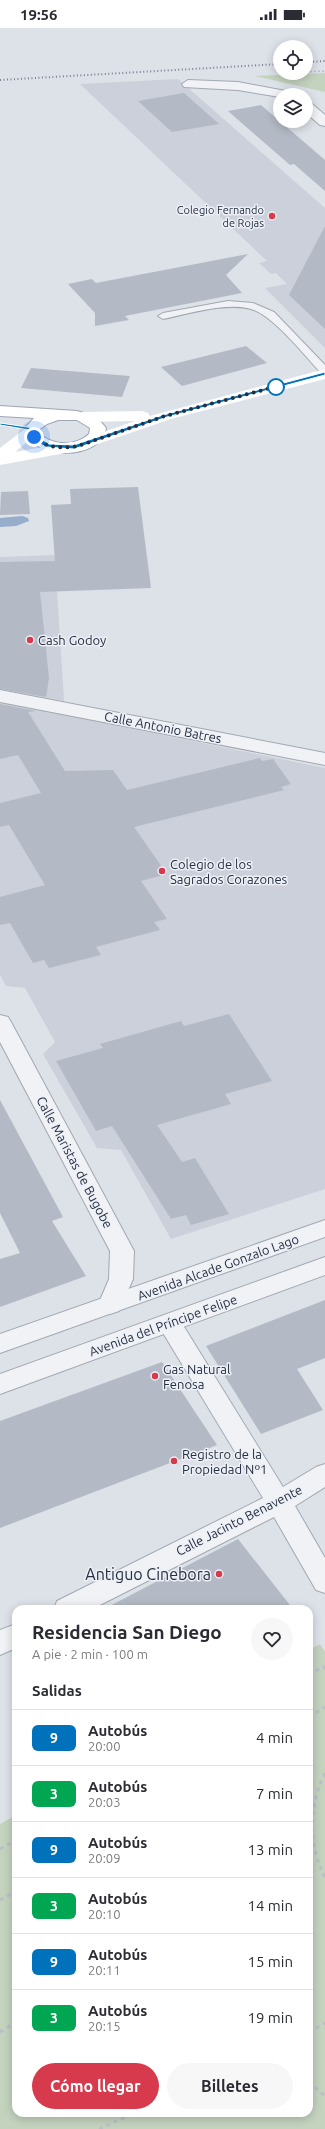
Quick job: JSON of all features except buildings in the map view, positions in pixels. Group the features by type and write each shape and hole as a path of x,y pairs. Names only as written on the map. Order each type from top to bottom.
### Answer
{"main road":[{"path":"0,460 71,447 165,416 325,374"},
{"path":"0,411 84,417 165,416"},
{"path":"0,454 13,447 41,420 58,415"},
{"path":"84,417 94,422 98,428 97,435 92,441"},
{"path":"0,425 32,430"},
{"path":"32,430 34,437 42,443 55,447 71,447"}],"street":[{"path":"188,84 234,85 273,91"},
{"path":"313,112 325,122"},
{"name":"Calle Antonio Batres","path":"0,696 325,759"},
{"name":"Calle Maristas de Bugobe","path":"0,1022 122,1251 124,1266 122,1280 118,1293 110,1306"},
{"name":"Avenida Alcade Gonzalo Lago","path":"110,1306 325,1228"},
{"name":"Avenida del Príncipe Felipe","path":"0,1384 325,1266"},
{"path":"0,1344 110,1306"},
{"path":"169,1323 279,1502 325,1582"},
{"name":"Calle Jacinto Benavente","path":"75,1605 279,1502 325,1474"},
{"path":"0,1643 12,1637"}],"lane":[{"path":"163,316 228,304 253,306 270,314 325,371"}],"path":[{"path":"313,72 325,71"},
{"path":"313,1673 324,1666 325,1673"},
{"path":"313,1714 325,1707"},
{"path":"313,1805 316,1793 325,1773"},
{"path":"0,1849 12,1842"},
{"path":"313,1847 317,1864 325,1878"},
{"path":"0,1900 12,1893"},
{"path":"313,2030 325,2023"},
{"path":"0,2032 12,2024"},
{"path":"313,2086 325,2096"},
{"path":"99,2129 126,2117"}],"shaded area":[{"name":"Colegio Fernando de Rojas","path":"178,79 325,208 325,348 265,288 287,284 276,273 271,274 259,263 267,261 80,84"},
{"name":"Cash Godoy","path":"55,555 64,701 0,689 0,557"},
{"name":"Colegio de los Sagrados Corazones","path":"0,702 325,768 325,1189 171,1239 121,1150 97,1148 43,1054 55,1042 25,988 6,986 0,975"}],"green space":[{"path":"325,73 325,92 313,88 308,88 255,76 273,75 273,80 313,80 313,74"},
{"path":"320,1644 325,1652 325,2129 0,2129 0,1824 12,1817 12,2117 313,2117 313,1648"}],"water":[{"path":"22,516 28,518 29,521 16,526 0,527 0,518"}],"railway":[{"path":"313,62 325,61"},
{"path":"0,80 273,64"}],"bus line":[{"name":"9","path":"0,425 32,429 35,439 48,446 67,448 81,446 165,416 325,374"}],"place":[{"name":"Colegio Fernando de Rojas","path":"272,216"},
{"name":"Cash Godoy","path":"30,640"},
{"name":"Colegio de los Sagrados Corazones","path":"162,871"},
{"name":"Gas Natural Fenosa","path":"155,1376"},
{"name":"Registro de la Propiedad Nº1","path":"174,1461"},
{"name":"Antiguo Cinebora","path":"219,1574"}],"route":[{"path":"34,437 48,446 63,448 74,447 165,416 282,385 276,387"}]}
